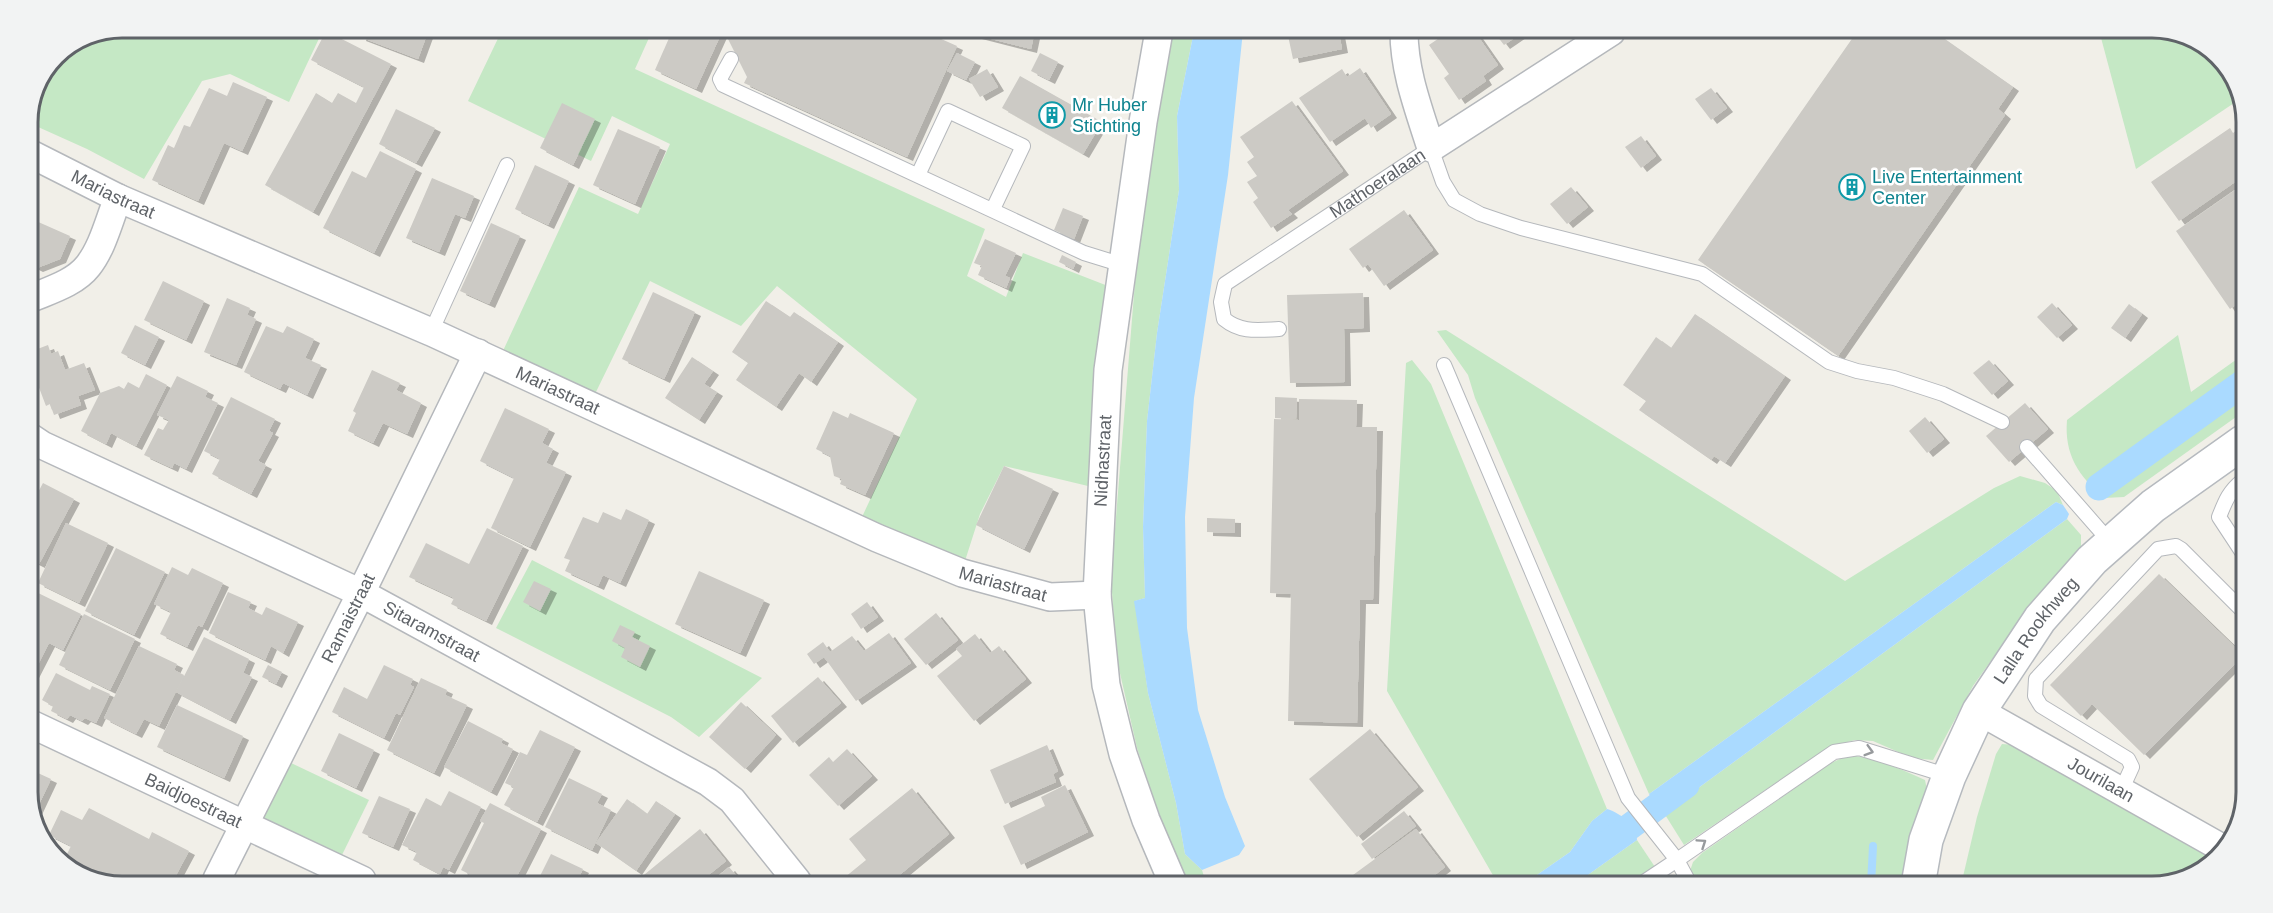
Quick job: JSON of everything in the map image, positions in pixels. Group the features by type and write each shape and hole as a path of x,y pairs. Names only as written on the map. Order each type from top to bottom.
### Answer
{"street":[{"name":"Nidhastraat","path":"1158,38 1143,122 1108,370 1097,595 1106,685 1123,754 1146,820 1170,876"},
{"path":"1404,38 1410,79 1431,148"},
{"name":"Mathoeralaan","path":"1431,148 1602,38"},
{"name":"Mariastraat","path":"38,158 118,198 432,332 877,538 962,573 1050,597 1097,595"},
{"path":"38,295 71,280 87,267 97,251 118,198"},
{"name":"Ramaistraat","path":"218,876 478,353"},
{"name":"Sitaramstraat","path":"38,442 361,592 708,782 732,800 792,876"},
{"name":"Lalla Rookhweg","path":"1920,876 1926,840 1949,776 1979,711 2040,619 2092,560 2153,506 2235,447"},
{"name":"Jourilaan","path":"1979,711 2216,845"},
{"name":"Baidjoestraat","path":"38,727 354,876"}],"lane":[{"path":"731,58 720,79 723,85 1084,253 1123,266"},
{"path":"918,175 948,111 1023,146 993,209"},
{"path":"1431,148 1443,182 1455,200 1480,214 1521,228 1702,274 1829,362 1857,371 1894,378 1943,394 2002,422"},
{"name":"Mathoeralaan","path":"1279,329 1248,331 1233,326 1224,319 1221,302 1225,284 1431,148"},
{"path":"432,332 507,165"},
{"path":"1444,366 1628,798 1677,860 1685,876"},
{"path":"2027,447 2111,543"},
{"path":"2236,486 2227,497 2219,517 2236,542"},
{"path":"2121,791 2132,767 2128,759 2041,706 2035,696 2036,679 2158,549 2169,546 2181,549 2236,604"},
{"path":"1653,876 1834,753 1859,748 1949,776"}],"green space":[{"path":"121,38 319,38 289,102 230,74 202,81 144,179 87,149 38,127 38,121 39,105 52,75 62,62 89,44 105,39"},
{"path":"498,38 649,38 635,69 985,229 967,276 1006,297 1023,253 1108,286 1092,417 1088,486 1004,466 980,514 964,564 862,517 917,399 777,286 741,326 650,281 595,394 502,353 579,187 638,214 670,144 612,116 591,161 468,101"},
{"path":"1170,38 1193,38 1177,116 1179,190 1157,333 1147,421 1143,527 1145,598 1135,601 1148,693 1176,803 1185,854 1202,870 1204,876 1183,876 1165,833 1137,748 1117,660 1111,579 1138,245"},
{"path":"2101,38 2168,39 2194,49 2218,70 2234,103 2136,169"},
{"path":"1446,330 1845,581 1994,488 2020,476 2045,483 2057,491 2063,505 2056,502 1649,794 1475,398 1468,375 1437,331"},
{"path":"2178,335 2191,392 2235,360 2235,417 2124,497 2104,498 2081,473 2068,444 2067,420"},
{"path":"1412,360 1431,384 1607,809 1592,821 1570,852 1536,876 1493,876 1387,691 1406,363"},
{"path":"2067,519 2081,535 2081,548 2022,617 1973,686 1933,760 1912,758 1873,741 1855,740 1829,747 1684,845 1664,813"},
{"path":"532,560 762,678 699,737 671,717 496,628"},
{"path":"2002,744 2015,745 2210,852 2194,864 2179,871 2152,876 1963,876 1977,817 1996,754"},
{"path":"1849,755 1859,756 1879,761 1925,780 1927,790 1907,876 1693,876 1690,871 1693,862 1702,853 1831,763"},
{"path":"289,762 369,800 340,859 263,821 262,815"},
{"path":"1637,840 1655,867 1641,876 1586,876"}],"water":[{"path":"1193,38 1242,38 1228,175 1194,398 1185,517 1187,628 1198,710 1225,797 1245,846 1239,855 1202,870 1185,854 1176,803 1148,693 1134,601 1145,598 1143,527 1147,421 1157,333 1179,190 1177,116"},
{"path":"2056,502 2063,505 2069,514 2067,519 1664,813 1659,812 1649,794"},
{"path":"1607,809 1617,813 1634,829 1637,840 1586,876 1536,876 1570,852 1592,821"}],"building":[{"path":"322,38 340,38 391,64 313,212 265,185 316,93 332,103 338,93 356,103 364,87 311,60"},
{"path":"363,38 426,38 418,59"},
{"path":"669,38 719,38 696,89 655,70"},
{"path":"728,38 939,38 957,46 907,157 744,83 747,77"},
{"path":"988,38 1033,38 1031,49"},
{"path":"1288,38 1340,38 1342,49 1293,59"},
{"path":"1439,38 1479,38 1498,65 1483,76 1486,81 1459,100 1444,78 1449,74 1429,45"},
{"path":"1499,38 1514,38 1504,45"},
{"name":"Live Entertainment Center","path":"1853,38 1943,38 2013,87 1998,109 2005,115 1838,356 1698,260"},
{"path":"957,53 975,62 966,80 947,71"},
{"path":"1040,53 1058,62 1049,80 1031,71"},
{"path":"1360,68 1391,114 1371,128 1365,118 1330,142 1299,98 1342,69 1347,77"},
{"path":"987,69 998,87 980,97 969,79"},
{"name":"Mr Huber Stichting","path":"1020,76 1102,122 1083,154 1002,108"},
{"path":"233,82 267,97 242,151 224,143 198,201 152,180 168,145 174,148 184,125 190,127 209,88 227,96"},
{"path":"1711,88 1727,108 1711,120 1695,99"},
{"path":"1292,101 1343,171 1288,210 1292,214 1271,228 1253,202 1258,198 1247,182 1257,176 1247,162 1254,157 1240,137"},
{"path":"562,103 595,119 573,165 540,148"},
{"path":"396,109 435,128 416,163 379,144"},
{"path":"2230,128 2233,133 2235,132 2235,182 2179,221 2151,182"},
{"path":"618,129 660,147 635,204 593,185"},
{"path":"1641,136 1656,156 1641,168 1625,147"},
{"path":"380,151 416,169 374,253 323,228 352,171 366,178"},
{"path":"535,165 569,181 548,225 515,209"},
{"path":"432,178 474,196 465,218 455,214 439,252 406,238"},
{"path":"1571,187 1588,207 1567,224 1550,204"},
{"path":"2235,190 2235,305 2230,309 2176,231"},
{"path":"1063,208 1083,216 1074,239 1054,230"},
{"path":"1404,210 1433,250 1384,286 1368,264 1363,268 1349,249"},
{"path":"38,222 70,236 60,259 38,268"},
{"path":"491,223 520,236 489,304 460,291"},
{"path":"985,239 1016,253 1005,276 1010,278 1006,288 978,275 982,266 974,263"},
{"path":"1062,255 1076,262 1073,269 1059,262"},
{"path":"163,281 204,301 186,340 144,320"},
{"path":"653,292 695,312 664,379 622,359"},
{"path":"1363,293 1364,328 1344,329 1345,382 1290,383 1287,295"},
{"path":"227,298 250,308 247,315 256,319 236,365 204,352"},
{"path":"766,301 790,317 794,312 838,342 811,382 799,373 776,407 736,380 748,363 732,352"},
{"path":"2052,303 2072,325 2057,338 2037,317"},
{"path":"2129,304 2142,314 2125,338 2111,328"},
{"path":"1695,314 1785,376 1725,463 1714,456 1711,460 1639,410 1646,401 1623,385 1656,337 1671,348"},
{"path":"135,325 159,337 145,365 121,353"},
{"path":"266,326 283,333 287,326 314,339 305,358 321,365 307,395 283,383 280,389 244,372"},
{"path":"48,345 51,354 58,351 65,370 84,363 95,390 78,396 81,405 54,415 50,404 46,406 38,385 38,349"},
{"path":"692,357 713,371 704,384 717,392 699,420 665,398"},
{"path":"1989,360 2008,381 1992,395 1973,373"},
{"path":"372,370 400,383 396,390 421,403 407,434 383,423 373,443 348,431 356,413 353,411"},
{"path":"146,374 167,385 136,446 111,433 106,444 81,431 100,393 119,386 124,389 128,382 139,388"},
{"path":"177,376 208,391 205,397 218,403 186,469 174,463 172,468 144,455 158,428 163,430 169,420 157,415"},
{"path":"231,397 275,419 269,431 273,433 258,461 266,465 251,494 212,474 220,459 204,451"},
{"path":"1275,397 1297,398 1296,419 1275,418"},
{"path":"1299,399 1357,400 1356,427 1377,427 1373,600 1360,600 1357,723 1288,721 1291,594 1270,593 1274,419 1299,420"},
{"path":"2025,403 2048,429 2009,462 1986,436"},
{"path":"505,408 549,429 542,443 553,449 546,463 566,472 530,547 491,528 514,478 480,461"},
{"path":"833,411 848,418 850,413 894,433 865,495 840,484 842,479 834,476 830,456 816,449"},
{"path":"1925,417 1944,439 1927,453 1909,431"},
{"path":"1004,466 1053,489 1024,549 976,525"},
{"path":"43,483 74,499 39,564 38,564 38,492"},
{"path":"626,509 649,520 620,583 603,575 598,586 565,571 570,560 564,558 583,517 598,523 603,512 621,520"},
{"path":"1207,518 1235,519 1235,533 1207,532"},
{"path":"66,523 108,543 79,603 38,583"},
{"path":"487,528 523,546 486,621 451,604 454,598 409,577 426,543 469,564"},
{"path":"116,548 165,572 134,635 85,611"},
{"path":"172,567 188,575 192,568 223,583 202,627 198,625 187,647 160,634 171,612 154,604"},
{"path":"699,571 764,600 740,653 675,624"},
{"path":"2159,574 2236,648 2236,663 2144,755 2092,704 2081,716 2050,685"},
{"path":"534,581 551,589 540,611 523,602"},
{"path":"228,592 251,602 248,608 262,615 266,607 298,622 283,653 271,646 265,660 209,633"},
{"path":"38,593 81,614 63,650 49,643 38,664"},
{"path":"867,602 878,617 861,629 851,614"},
{"path":"936,613 958,640 926,665 904,639"},
{"path":"84,614 135,639 110,690 59,665"},
{"path":"620,625 635,632 632,637 650,646 640,667 621,657 625,648 612,641"},
{"path":"889,633 911,663 856,701 824,657 814,664 807,654 823,642 830,652 852,636 864,651"},
{"path":"975,634 990,653 999,646 1026,679 974,721 937,676 962,656 956,649"},
{"path":"204,637 249,659 243,673 252,677 230,720 176,692"},
{"path":"139,646 177,664 174,670 184,675 159,726 144,719 136,734 104,718"},
{"path":"268,665 282,672 276,684 262,677"},
{"path":"384,665 413,679 410,685 414,687 400,715 396,713 384,738 332,712 344,687 367,699"},
{"path":"56,673 90,690 92,686 110,694 96,723 85,718 82,721 70,715 67,719 51,711 53,706 42,700"},
{"path":"818,677 841,703 793,743 771,716"},
{"path":"421,678 447,690 445,695 467,705 434,773 387,750"},
{"path":"741,702 776,735 745,769 709,737"},
{"path":"177,705 243,736 224,778 157,747"},
{"path":"468,721 503,739 501,743 513,749 491,792 444,767"},
{"path":"1370,729 1418,787 1357,837 1309,779"},
{"path":"540,730 575,747 537,822 504,805 514,787 505,783 520,752 527,755"},
{"path":"339,733 374,750 356,788 321,771"},
{"path":"1047,745 1058,771 1053,774 1056,782 1005,804 990,770"},
{"path":"847,749 872,776 838,806 809,775 829,757 833,762"},
{"path":"38,773 51,779 39,805"},
{"path":"569,778 602,794 597,803 611,810 592,850 545,827"},
{"path":"1065,785 1088,832 1021,865 1003,826 1045,806 1041,797"},
{"path":"912,788 949,834 898,876 846,876 866,860 849,839"},
{"path":"449,791 481,807 449,870 443,867 440,874 413,860 417,852 402,845 426,798 441,806"},
{"path":"379,796 410,809 393,847 362,833"},
{"path":"627,799 647,814 656,801 675,814 636,871 596,843"},
{"path":"490,803 541,829 517,876 473,876 461,870 484,823 480,821"},
{"path":"89,808 149,839 152,832 189,851 176,876 121,876 94,871 70,858 67,855 71,846 49,834 61,810 82,820"},
{"path":"1404,811 1416,826 1372,859 1361,844"},
{"path":"700,829 726,861 707,876 643,876"},
{"path":"1416,829 1445,867 1433,876 1353,875"},
{"path":"551,854 583,869 580,876 540,876"},
{"path":"729,867 737,876 718,876"}],"waterway":[{"path":"2099,487 2235,388"},
{"path":"1563,876 1686,785"},
{"path":"1871,876 1873,846"}],"place":[{"name":"Mr Huber Stichting","path":"1052,115"},
{"name":"Live Entertainment Center","path":"1852,187"}]}
